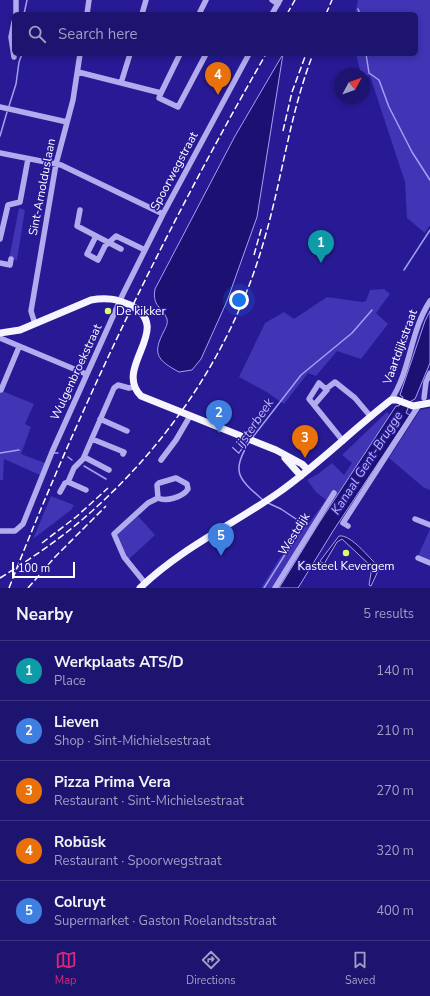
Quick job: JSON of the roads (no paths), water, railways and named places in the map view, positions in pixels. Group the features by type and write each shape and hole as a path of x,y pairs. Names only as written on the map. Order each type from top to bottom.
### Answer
{"main road":[{"path":"0,333 20,330 91,300 102,298 120,300 140,311 147,325 146,339 134,368 134,387 141,396 276,450 302,464 308,470"},
{"path":"142,585 168,562 270,499 301,476 391,400 413,406 427,401"},
{"path":"276,450 301,476"}],"street":[{"path":"16,0 16,12"},
{"path":"86,12 89,0"},
{"path":"143,12 146,0"},
{"path":"201,12 206,0"},
{"path":"272,0 279,2 273,12"},
{"path":"12,32 12,44"},
{"name":"Sint-Arnolduslaan","path":"34,324 31,311 56,164 67,122 78,72 80,56"},
{"path":"122,83 129,56"},
{"path":"179,56 159,98 178,107 205,56"},
{"name":"Spoorwegstraat","path":"120,300 163,214 248,56"},
{"path":"78,72 161,93"},
{"path":"0,108 67,122"},
{"path":"0,153 56,164 163,214"},
{"path":"0,239 8,206 20,202 28,159"},
{"path":"80,210 78,226 121,249"},
{"path":"96,236 87,254 98,260 105,246 117,236 145,250"},
{"path":"0,263 10,265 11,259"},
{"name":"Wulgenbroekstraat","path":"0,531 15,531 23,524 52,452 120,300"},
{"name":"Vaartdijkstraat","path":"391,400 401,377 420,318 430,301"},
{"path":"0,338 86,374"},
{"path":"2,390 19,347"},
{"path":"427,401 430,373"},
{"path":"314,405 327,390 326,389 336,382 355,398 371,417"},
{"path":"326,389 320,383 309,399 345,440"},
{"path":"60,492 65,483 68,482 74,468 84,458 115,386 120,385 129,388 134,387"},
{"path":"348,526 343,523 419,405"},
{"path":"161,460 176,440 190,416"},
{"path":"100,419 127,431"},
{"path":"92,438 124,452 123,454"},
{"path":"84,458 108,470"},
{"path":"142,585 124,557 114,534 148,503 158,498 165,500 184,494 188,489 187,484 176,478 161,482 157,485 158,498"},
{"path":"68,482 86,490"},
{"name":"Westdijk","path":"275,588 334,493"},
{"path":"415,519 430,525"},
{"path":"418,558 430,563"}],"water":[{"path":"283,56 257,217 227,301 201,359 192,370 179,372 161,360 159,356 158,345 167,325 167,319 156,303 154,295 155,289 235,136"},
{"name":"Kanaal Gent-Brugge","path":"430,311 430,363 415,399 411,401 406,413 410,415 333,531 298,588 279,588 319,523 396,406 399,406 403,397 400,395 425,321"},
{"path":"339,536 344,536 360,547 378,566 378,571 371,586 369,585 372,567 342,539 337,542 324,564 320,561"}],"waterway":[{"path":"24,12 27,0"},
{"path":"9,106 16,84 21,56"},
{"path":"366,56 369,73 379,80 389,107 412,152 430,180"},
{"path":"0,136 7,112"},
{"name":"Lijsterbeek","path":"404,270 430,230"},
{"name":"Lijsterbeek","path":"252,438 301,375 352,333 372,310"},
{"name":"Lijsterbeek","path":"249,442 240,461 240,474 248,486 263,500"},
{"name":"Lijsterbeek","path":"0,453 19,450"},
{"name":"Lijsterbeek","path":"68,457 72,460"},
{"name":"Lijsterbeek","path":"84,466 106,479"},
{"name":"Lijsterbeek","path":"264,588 303,526 302,523 281,509 268,503"}],"railway":[{"path":"288,12 295,0"},
{"path":"327,12 332,0"},
{"path":"9,588 66,451 127,316 194,184 265,56"},
{"path":"283,131 292,92 305,56"},
{"path":"0,578 63,535 114,491 169,429 193,395 215,359 234,322 250,284 263,244 298,101 312,56"},
{"path":"254,255 262,226"},
{"path":"42,543 76,517 108,488"},
{"path":"28,588 55,557 106,506"}],"place":[{"name":"Robūsk","path":"218,95"},
{"name":"Werkplaats ATS/D","path":"321,263"},
{"name":"De kikker","path":"108,311"},
{"name":"Lieven","path":"219,433"},
{"name":"Pizza Prima Vera","path":"305,458"},
{"name":"Kasteel Kevergem","path":"346,553"},
{"name":"Colruyt","path":"221,556"}]}
